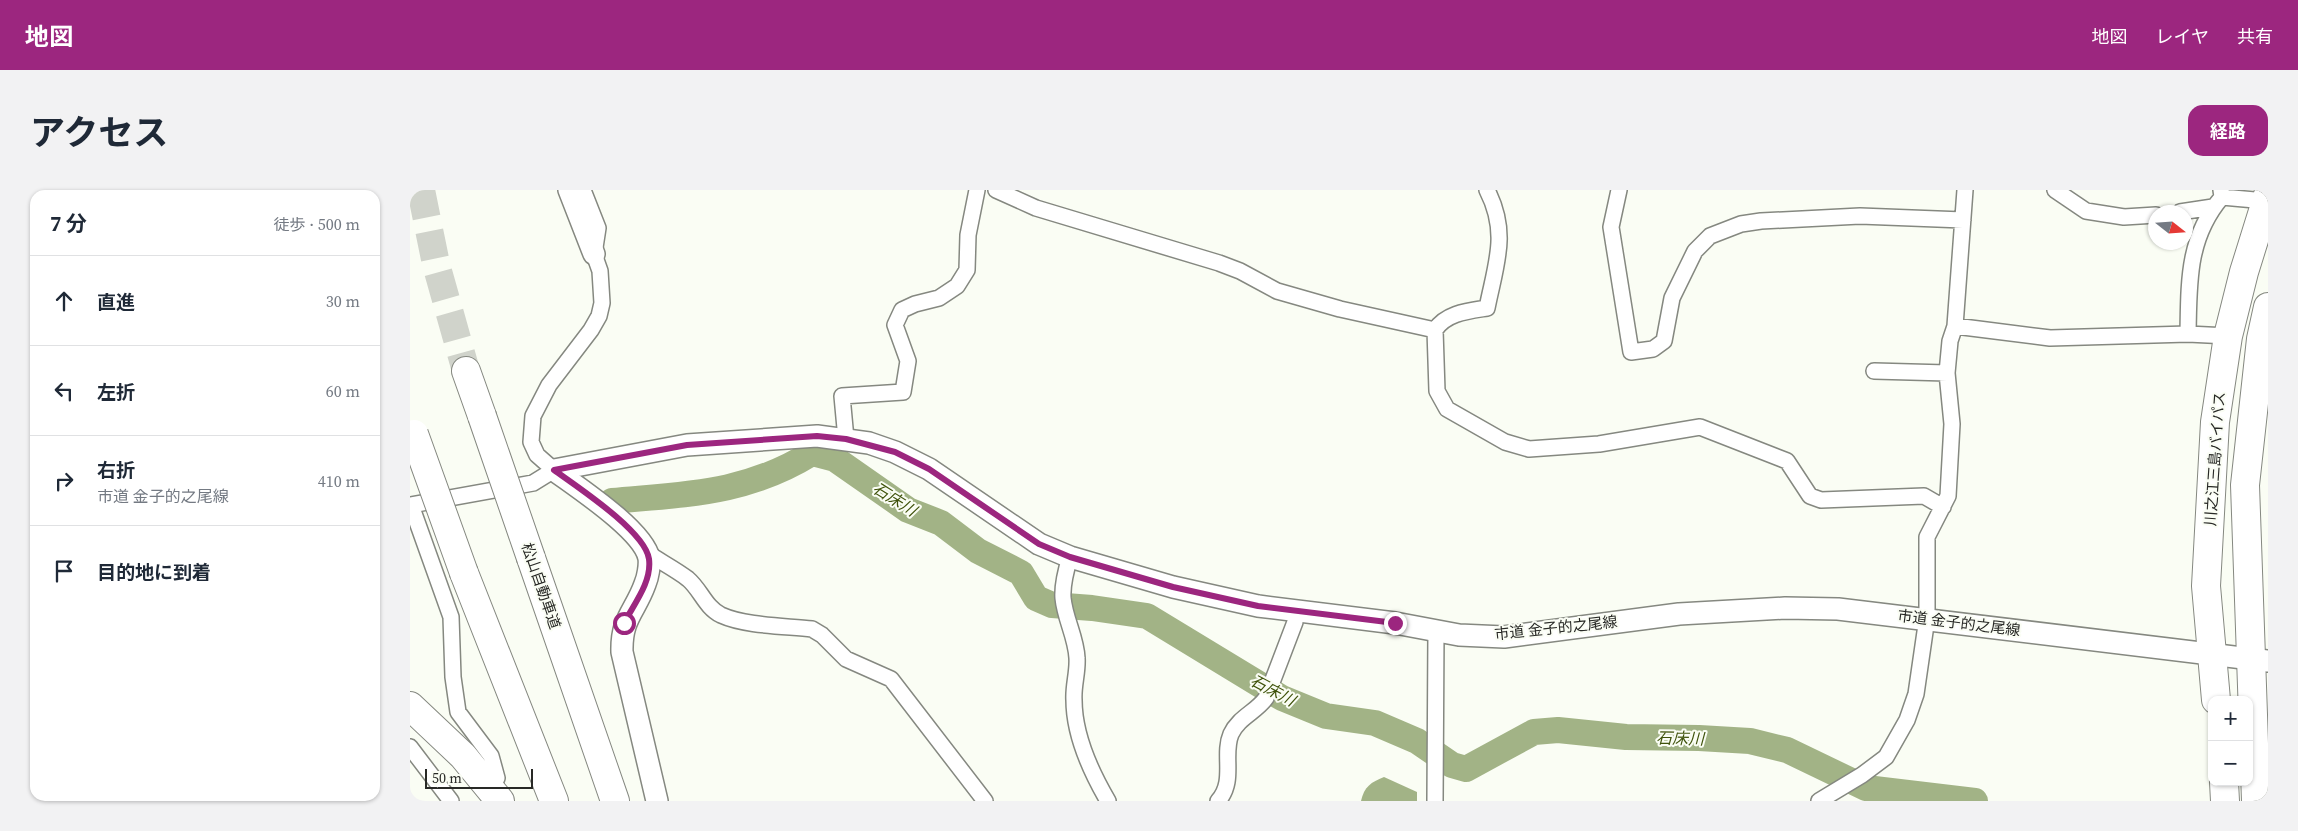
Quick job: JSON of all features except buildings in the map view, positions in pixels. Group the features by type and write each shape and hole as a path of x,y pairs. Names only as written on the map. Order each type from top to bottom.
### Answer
{"highway":[{"name":"川之江三島バイパス","path":"2216,696 2206,586 2215,422 2228,336 2244,272 2267,198"},
{"path":"2256,801 2254,774 2259,661 2245,485 2268,307"},
{"name":"松山自動車道","path":"466,371 615,801"},
{"path":"412,428 464,573 554,801"},
{"path":"410,706 463,756 496,795"},
{"path":"2224,786 2225,801"}],"street":[{"path":"569,190 594,254 602,287 599,316 540,398 530,429 531,442 537,455 624,524 646,552 687,578 696,587 709,607 722,615 737,620 812,629 822,635 846,659 886,675 985,801"},
{"path":"583,190 598,228 594,254"},
{"path":"846,439 842,396 903,392 908,361 895,325 902,310 915,304 939,298 957,286 967,270 968,235 977,190"},
{"path":"996,190 1036,208 1226,266 1277,291 1340,309 1435,330"},
{"path":"1486,190 1496,210 1501,233 1487,308 1461,312 1439,324 1435,330 1437,391 1447,409 1505,442 1530,449 1599,444 1700,427 1788,461 1810,496 1822,500 1924,496 1943,507"},
{"path":"1619,190 1611,227 1631,352 1653,349 1664,341 1672,298 1695,251 1710,236 1741,224 1760,221 1860,216 1963,220"},
{"path":"1819,801 1862,775 1886,757 1907,720 1916,694 1927,618 1927,537 1948,496 1952,424 1947,373 1950,341 1954,326 1965,190"},
{"path":"2055,190 2086,211 2124,217 2148,216"},
{"path":"2188,334 2189,272 2194,248 2218,198"},
{"path":"2193,207 2218,198 2267,198"},
{"path":"1954,326 2050,338 2188,334 2265,339"},
{"path":"1874,371 1947,373"},
{"name":"市道 金子的之尾線","path":"554,470 687,445 817,436 846,439 895,452 929,469 1039,544 1070,557 1173,587 1258,606 1395,623 1459,635 1504,637 1679,614 1785,608 1838,609 1927,618 2259,661"},
{"path":"496,795 497,778 491,756 458,712 453,678 450,617 411,505 533,483 554,470"},
{"path":"646,552 649,564 645,585 624,623 622,644 657,801"},
{"path":"1070,557 1064,579 1063,598 1074,633 1078,658 1074,699 1075,715 1087,757 1108,801"},
{"path":"1218,801 1224,794 1228,782 1231,735 1242,719 1258,708 1266,698 1295,622"},
{"path":"1435,801 1436,631"},
{"path":"410,747 451,801"}],"shaded area":[{"path":"1384,777 1417,792 1417,801 1361,801 1364,792 1369,786"}],"waterway":[{"name":"石床川","path":"612,501 715,490 763,477 788,467 812,453 835,459 908,510 941,523 978,551 1021,573 1036,598 1052,605 1092,608 1147,616 1282,698 1326,716 1375,723 1417,741 1452,765 1466,769 1534,732 1558,730 1626,737 1750,741 1787,750 1866,788 1975,801"}],"tunnel":[{"path":"421,190 436,264 466,371"}],"route":[{"path":"624,623 645,585 649,558 641,543 624,524 588,494 554,470 687,445 817,436 869,443 895,452 929,469 1006,524 1039,544 1070,557 1173,587 1258,606 1395,623"}]}
